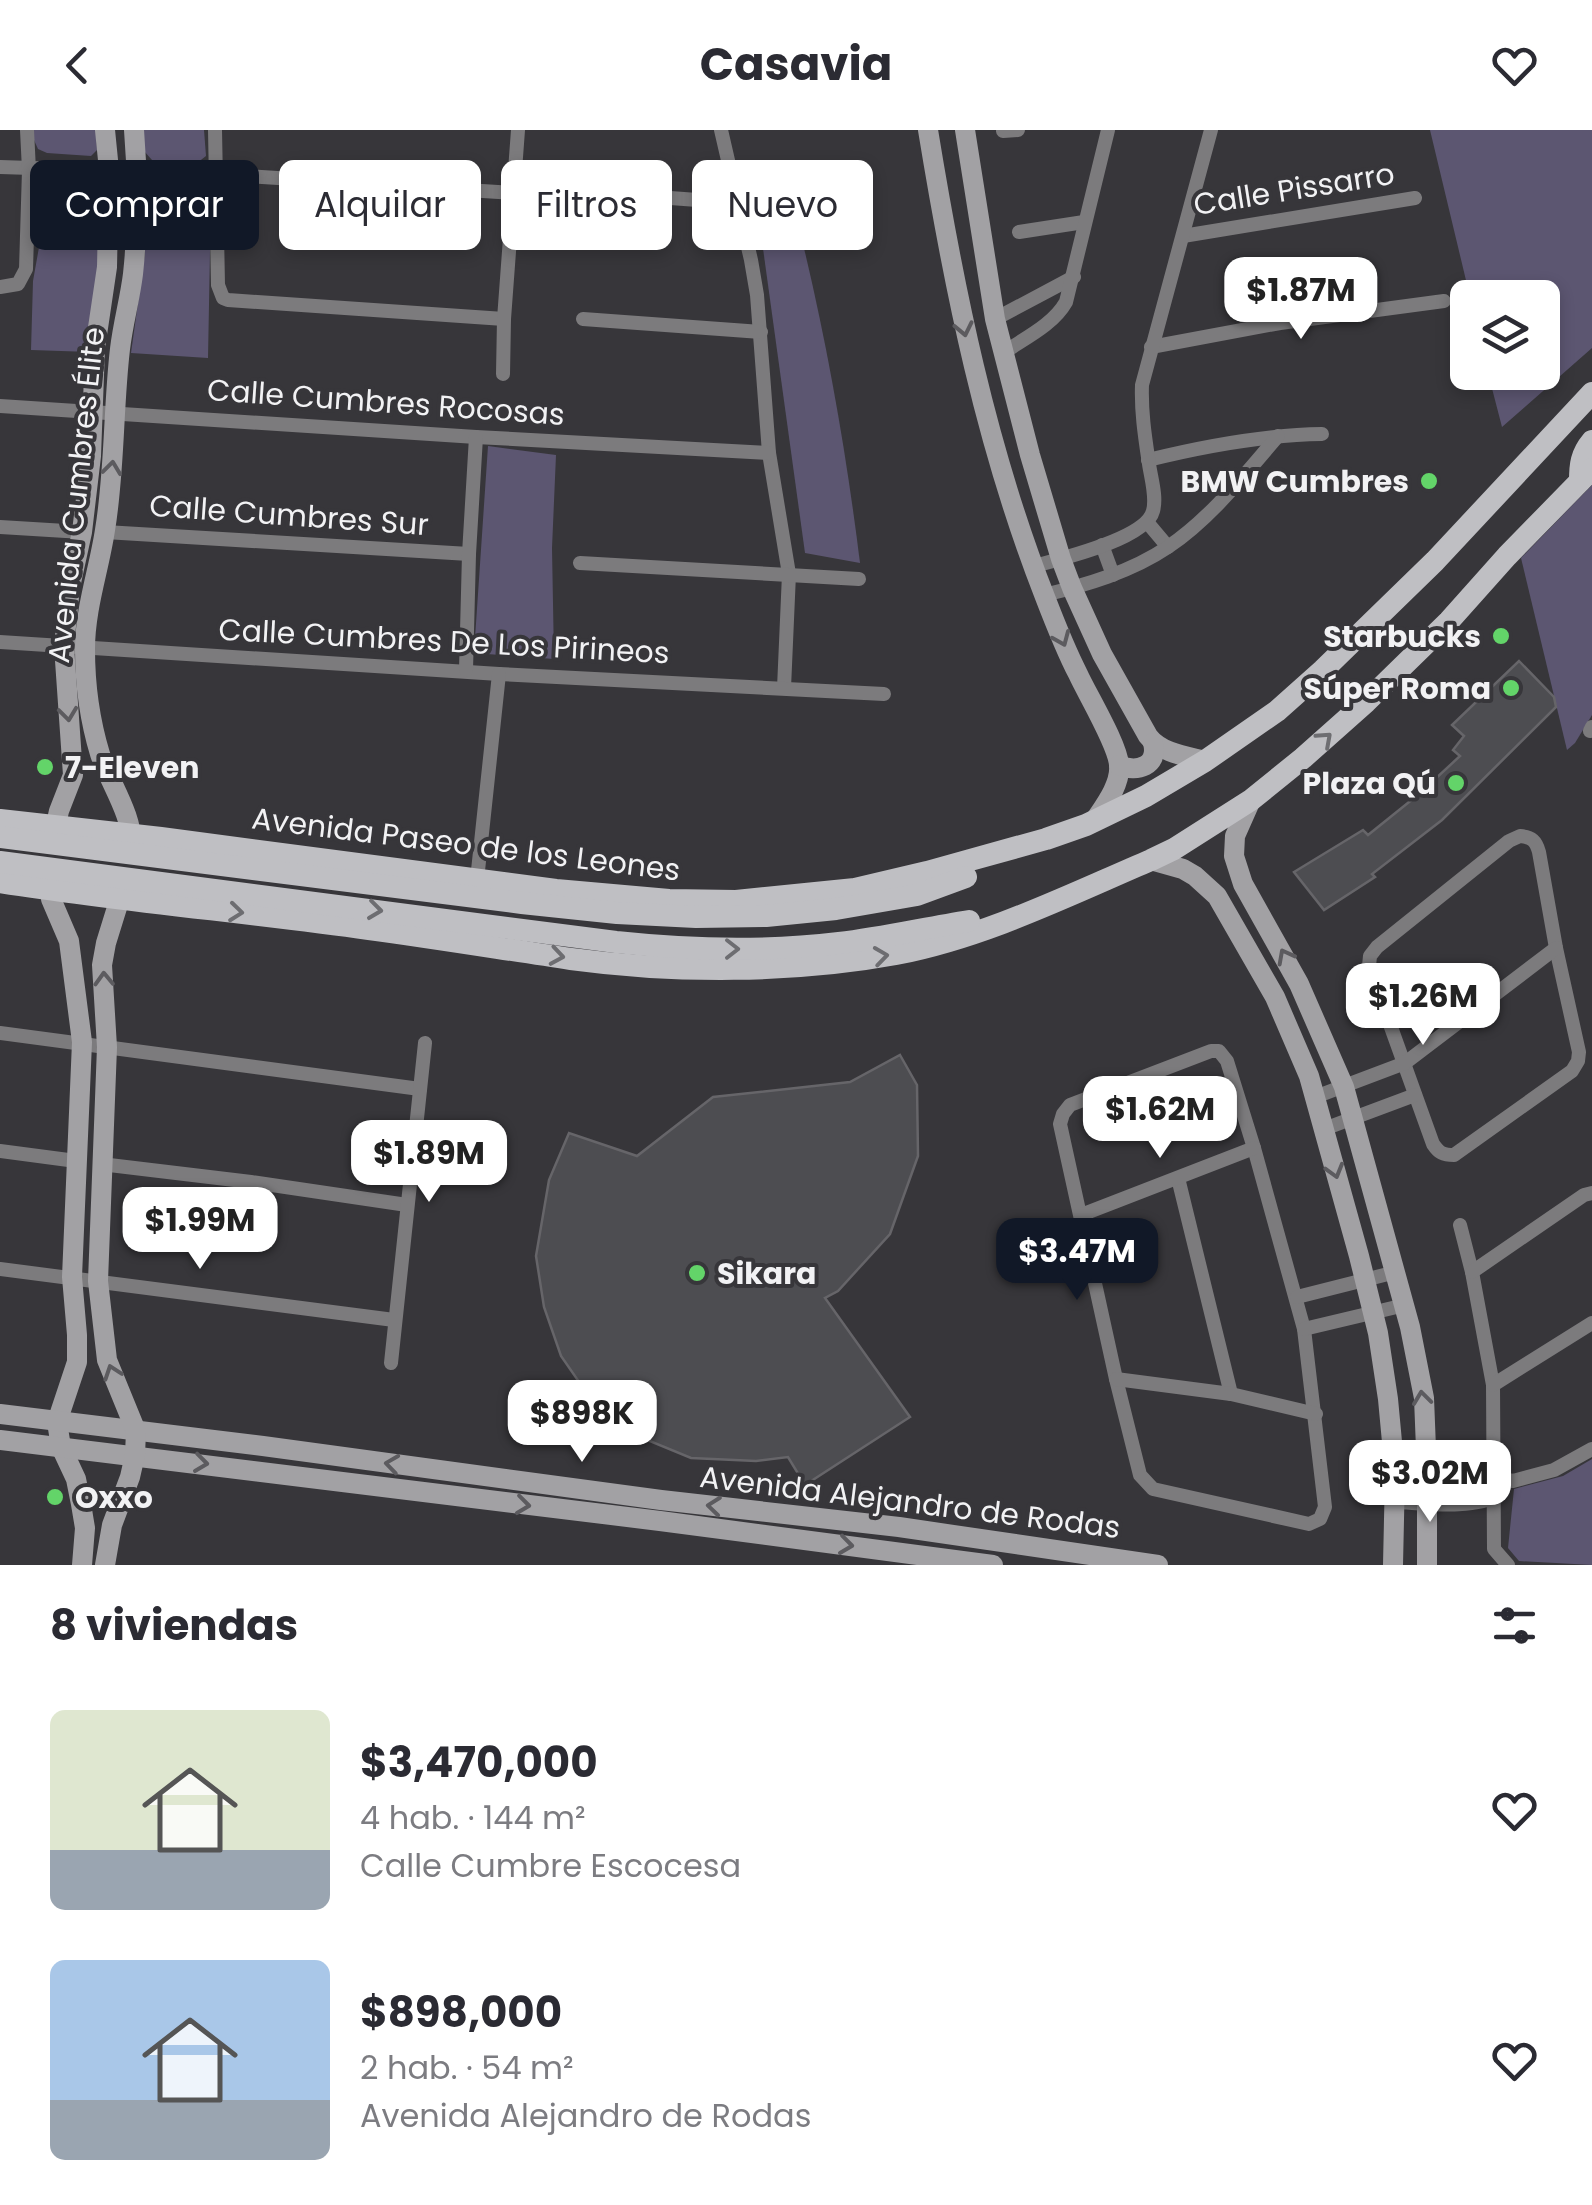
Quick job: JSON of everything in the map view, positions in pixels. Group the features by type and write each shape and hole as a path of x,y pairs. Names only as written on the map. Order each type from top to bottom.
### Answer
{"main road":[{"name":"Avenida Paseo de los Leones","path":"0,820 556,890 668,900 764,899 856,889 1046,839 1146,796 1277,711 1435,561 1592,393"},
{"path":"0,882 271,915 574,959 707,969 804,966 894,954 949,940 1152,860 1251,800 1303,758 1426,644 1586,475 1580,463 1592,441"},
{"path":"0,829 0,838 522,903 696,918 836,909 917,895 966,878 1046,839"},
{"path":"178,906 169,892 172,862 186,846 198,843"},
{"path":"0,862 690,950 840,943 969,921 1001,922"}],"street":[{"path":"0,287 18,284 26,270 27,130"},
{"name":"Avenida Cumbres Élite","path":"106,130 108,160"},
{"name":"Avenida Cumbres Élite","path":"134,130 137,160"},
{"path":"216,130 216,160"},
{"path":"516,160 518,130"},
{"path":"721,130 728,160"},
{"path":"928,130 972,364 1000,466 1044,596 1120,765 1112,793 1095,820"},
{"path":"966,130 994,319 1062,559 1102,654 1156,752 1143,767 1129,769 1120,765"},
{"path":"1003,131 1018,130"},
{"path":"1003,352 1060,313 1066,302 1108,130"},
{"path":"1034,566 1129,534 1147,522 1153,512 1142,401 1145,368 1211,130"},
{"path":"0,168 29,170"},
{"path":"259,177 501,193"},
{"name":"Calle Pissarro","path":"1183,236 1415,198"},
{"path":"1019,232 1084,222"},
{"name":"Avenida Cumbres Élite","path":"82,1565 82,1504 76,1478 61,1448 57,1422 77,1362 72,1277 82,1042 69,942 48,889 50,850 73,776 74,646 70,587 82,532 91,456 95,348 108,250"},
{"name":"Avenida Cumbres Élite","path":"132,836 99,749 74,646 105,532 120,348 134,250"},
{"path":"217,250 218,285 223,298 228,300 504,319"},
{"path":"503,374 509,250"},
{"path":"749,250 761,332 769,453 789,574 784,688"},
{"path":"950,261 985,258"},
{"path":"994,319 1074,277"},
{"path":"1151,346 1280,323 1444,301"},
{"path":"583,319 761,332"},
{"name":"Calle Cumbres Rocosas","path":"0,406 769,453"},
{"path":"1148,460 1278,436 1322,434"},
{"path":"1044,596 1112,575 1168,547 1226,495 1278,436"},
{"path":"466,670 476,437"},
{"path":"1147,522 1168,547"},
{"path":"0,527 82,532"},
{"name":"Calle Cumbres Sur","path":"105,532 469,554"},
{"path":"1102,545 1112,575"},
{"path":"580,562 859,579"},
{"name":"Calle Cumbres De Los Pirineos","path":"0,642 884,694"},
{"path":"477,880 499,674"},
{"path":"1153,744 1205,761"},
{"path":"1251,800 1235,836 1234,856 1244,884 1299,984 1344,1086 1405,1304 1424,1398 1426,1565"},
{"path":"105,1565 112,1526 130,1477 136,1432 107,1360 98,1281 107,1047 102,965 121,898 132,836"},
{"path":"1520,836 1530,837 1536,844 1556,948 1578,1062 1558,1081 1454,1154 1445,1155 1434,1144 1415,1095 1369,966 1370,956 1509,840 1520,836"},
{"path":"1152,860 1183,869 1218,896 1275,997 1315,1097 1373,1312 1388,1398 1395,1474 1393,1565"},
{"path":"1315,1097 1405,1063 1556,948"},
{"path":"0,1033 420,1089"},
{"path":"391,1363 424,1043"},
{"path":"1211,1051 1227,1061 1254,1148 1297,1296 1316,1414 1326,1507 1320,1519 1303,1524 1153,1490 1140,1475 1060,1124 1070,1105 1211,1051"},
{"path":"1324,1129 1415,1095"},
{"path":"1081,1215 1254,1148"},
{"path":"0,1151 76,1160"},
{"path":"101,1164 406,1205"},
{"path":"1178,1178 1230,1394"},
{"path":"1472,1272 1584,1194 1592,1193"},
{"path":"1460,1225 1493,1385 1494,1549 1508,1565"},
{"path":"0,1269 394,1320"},
{"path":"1297,1296 1396,1272"},
{"path":"1304,1330 1405,1304"},
{"path":"1493,1385 1592,1323"},
{"path":"1116,1380 1230,1394 1316,1414"},
{"name":"Avenida Alejandro de Rodas","path":"0,1414 899,1527 1158,1565"},
{"name":"Avenida Alejandro de Rodas","path":"0,1440 993,1565"},
{"path":"1395,1502 1466,1503 1494,1499 1513,1481 1554,1470 1592,1450"},
{"path":"1395,1474 1470,1473 1513,1481"}],"shaded area":[{"path":"34,130 96,130 97,150 91,156 47,153 38,149"},
{"path":"143,130 204,130 206,156 201,160 152,160 144,151"},
{"path":"1430,130 1592,130 1592,348 1560,376 1560,280 1466,280"},
{"path":"39,250 99,250 91,352 31,350 33,281"},
{"path":"210,250 208,358 131,353 145,253"},
{"path":"763,250 804,250 832,381 860,563 805,553"},
{"path":"1492,390 1544,390 1502,427"},
{"path":"488,446 556,455 552,548 554,659 474,653"},
{"path":"1592,485 1592,715 1567,750 1521,558"},
{"path":"1592,1459 1592,1565 1519,1561 1508,1548 1514,1489 1563,1476"}],"building":[{"name":"Plaza Qú","path":"1519,661 1554,697 1556,707 1442,820 1372,874 1375,877 1324,910 1294,872 1363,830 1368,835 1460,756 1453,750 1464,736 1452,725"},
{"name":"Sikara","path":"900,1055 917,1085 918,1156 890,1234 838,1291 825,1298 910,1417 805,1485 788,1457 756,1461 691,1458 635,1435 586,1392 561,1356 544,1307 536,1256 549,1180 569,1133 637,1156 713,1097 850,1082"}],"place":[{"name":"BMW Cumbres","path":"1429,481"},
{"name":"Starbucks","path":"1501,636"},
{"name":"Súper Roma","path":"1511,688"},
{"name":"7-Eleven","path":"45,767"},
{"name":"Plaza Qú","path":"1456,783"},
{"name":"Sikara","path":"697,1273"},
{"name":"Oxxo","path":"55,1497"}]}
